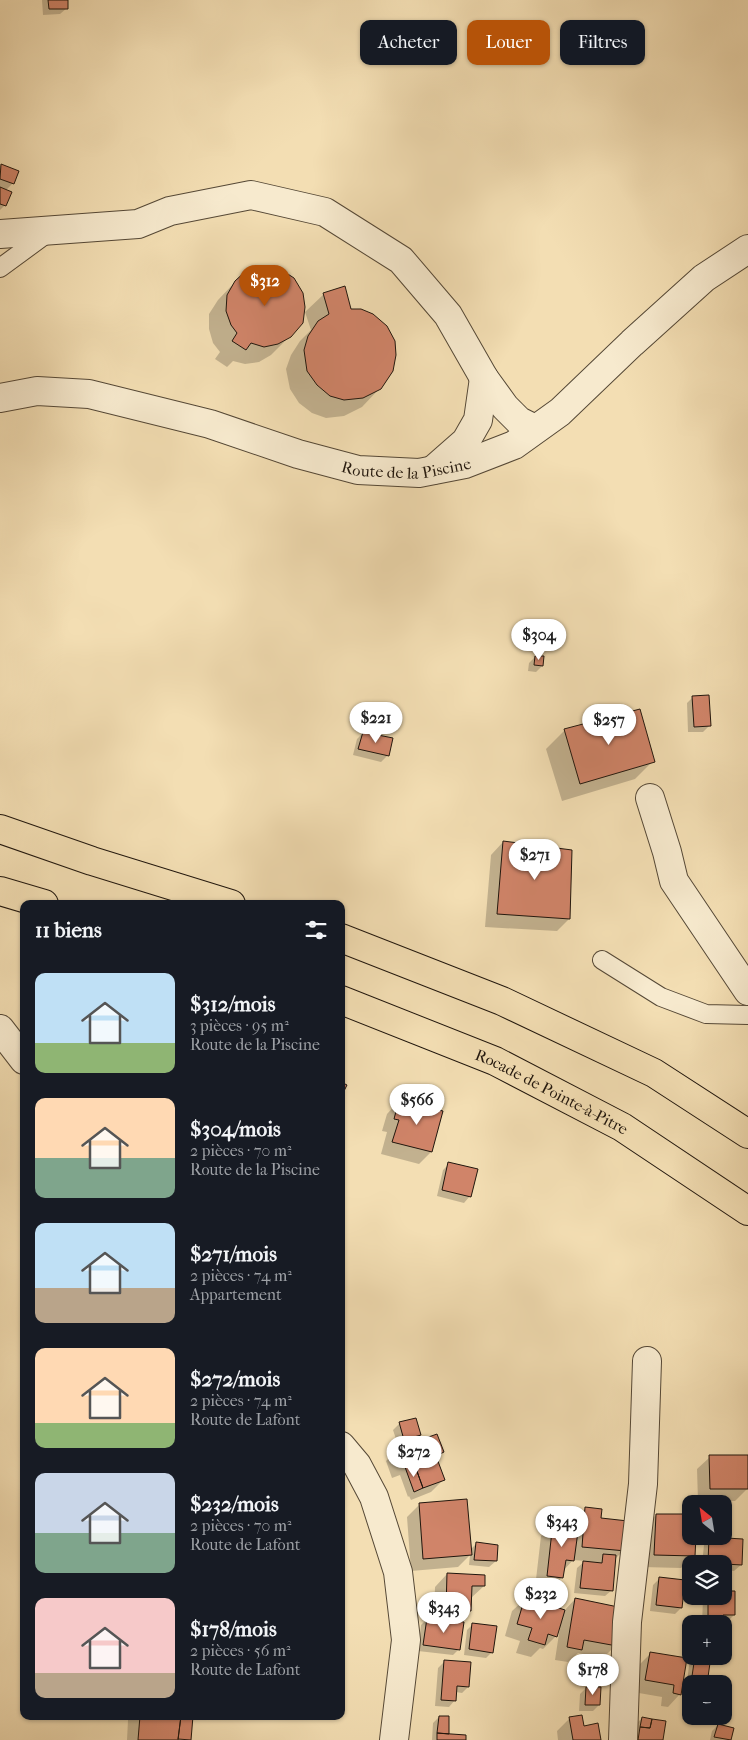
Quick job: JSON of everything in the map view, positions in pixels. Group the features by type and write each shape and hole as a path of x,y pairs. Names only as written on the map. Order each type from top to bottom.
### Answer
{"highway":[{"path":"0,829 92,861 219,900"},
{"path":"0,891 30,900"},
{"path":"345,940 502,1001 654,1073 748,1134"},
{"name":"Rocade de Pointe-à-Pitre","path":"345,1002 495,1061 563,1096 622,1127 748,1211"}],"street":[{"path":"0,234 138,224 170,212 251,195 325,212 401,260 448,315 484,378 505,407 520,421 535,430"},
{"name":"Route de la Piscine","path":"0,398 36,391 89,394 210,424 298,454 358,470 418,473 432,471 465,464 514,445 560,412 704,278 748,249"},
{"path":"432,471 466,441 478,420 484,378"},
{"path":"650,798 667,852 674,882 748,991"},
{"path":"623,1740 627,1622 643,1484 647,1361"},
{"path":"345,1451 357,1465 374,1497 398,1572 406,1640 394,1740"}],"lane":[{"path":"0,268 51,230"},
{"path":"602,960 661,997 706,1014 748,1015"}],"building":[{"path":"48,0 68,0 68,9 49,9"},
{"path":"1,164 19,171 14,184 0,179"},
{"path":"0,187 12,192 6,206 0,204"},
{"path":"264,267 280,269 294,278 303,293 305,307 303,323 291,337 278,344 264,347 251,343 246,350 232,341 237,333 231,325 226,311 227,295 235,281 247,270"},
{"path":"345,286 351,309 361,309 373,314 387,326 395,341 396,355 393,371 381,389 363,398 344,400 330,396 317,385 307,371 304,350 308,336 318,321 329,314 323,293"},
{"path":"535,656 544,656 543,666 534,665"},
{"path":"709,695 711,726 694,727 692,696"},
{"path":"640,709 655,762 580,784 564,729"},
{"path":"363,732 393,738 389,756 358,749"},
{"path":"503,841 572,850 570,919 497,914"},
{"path":"399,1100 443,1111 432,1152 392,1142 399,1120 394,1119"},
{"path":"448,1162 478,1169 471,1197 442,1190"},
{"path":"416,1418 421,1435 404,1440 399,1422"},
{"path":"437,1434 444,1452 436,1456 445,1480 423,1488 414,1463 405,1467 398,1448"},
{"path":"709,1455 748,1455 748,1489 710,1489"},
{"path":"414,1463 423,1488 414,1492 405,1467"},
{"path":"467,1499 472,1555 423,1559 419,1503"},
{"path":"585,1507 602,1509 601,1518 628,1521 626,1551 582,1547"},
{"path":"656,1514 682,1514 682,1545 696,1545 695,1555 654,1555"},
{"path":"553,1522 579,1524 574,1561 566,1560 563,1578 547,1576"},
{"path":"732,1538 743,1539 742,1565 732,1564 732,1555 708,1555 709,1545 732,1545"},
{"path":"476,1542 498,1545 497,1561 474,1560"},
{"path":"603,1554 616,1555 613,1591 580,1588 583,1561 602,1563"},
{"path":"447,1573 485,1575 485,1586 472,1586 471,1611 446,1610"},
{"path":"659,1577 682,1580 682,1608 656,1605"},
{"path":"732,1591 735,1591 735,1615 708,1615 708,1605 732,1605"},
{"path":"525,1597 565,1610 557,1637 548,1634 545,1645 528,1640 532,1628 517,1624"},
{"path":"575,1598 623,1608 617,1646 584,1640 582,1650 567,1647"},
{"path":"427,1618 464,1622 460,1650 423,1645"},
{"path":"472,1623 497,1626 493,1653 469,1649"},
{"path":"650,1652 682,1657 682,1665 686,1665 684,1675 682,1675 681,1695 673,1693 674,1685 645,1680"},
{"path":"444,1660 471,1662 469,1687 457,1686 456,1701 441,1700"},
{"path":"694,1665 710,1665 708,1675 692,1675"},
{"path":"586,1687 601,1687 600,1705 585,1705"},
{"path":"582,1715 584,1726 598,1723 601,1740 573,1740 569,1717"},
{"path":"439,1716 449,1716 449,1734 437,1733"},
{"path":"642,1717 652,1719 650,1728 640,1727"},
{"path":"652,1719 666,1721 663,1740 638,1740 640,1727 650,1728"},
{"path":"140,1720 180,1720 178,1740 138,1740"},
{"path":"180,1720 193,1720 191,1740 178,1739"},
{"path":"718,1725 734,1728 731,1740 714,1737"},
{"path":"437,1733 466,1735 466,1740 437,1740"}]}
